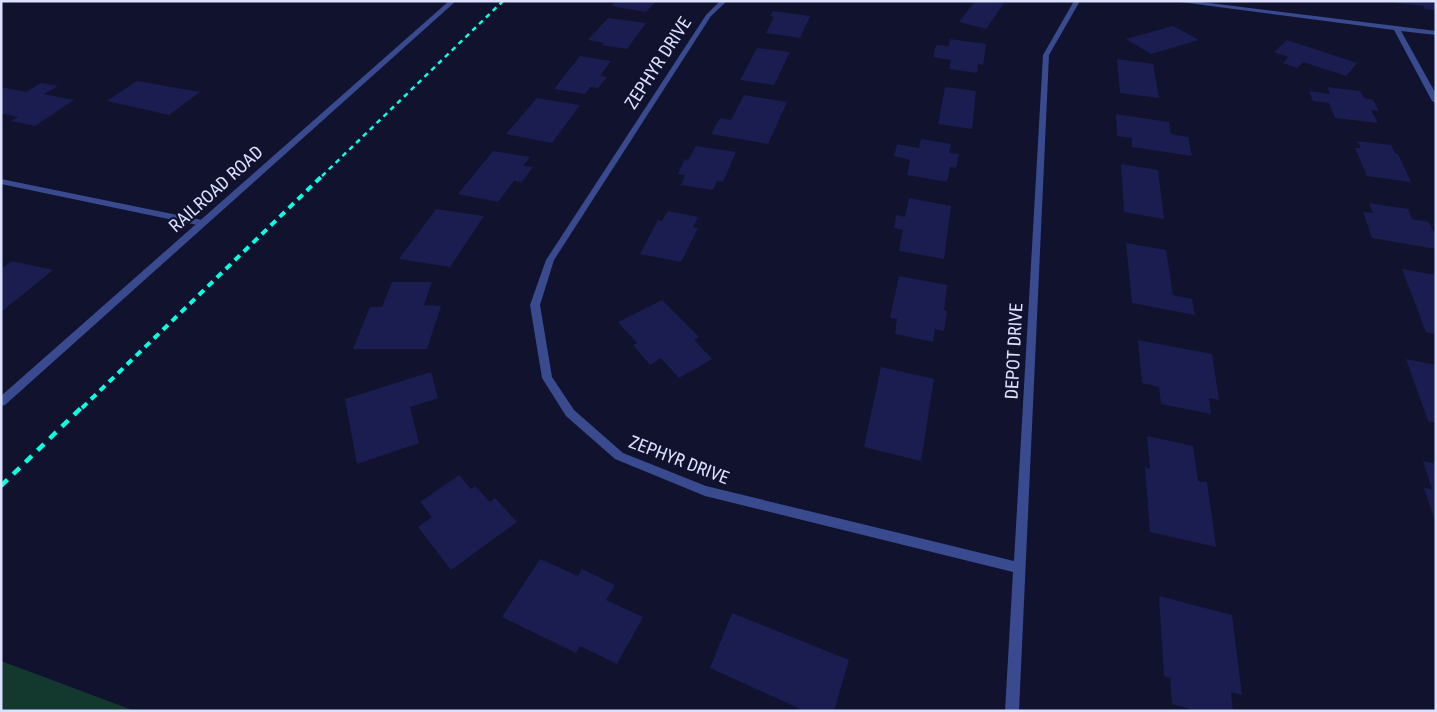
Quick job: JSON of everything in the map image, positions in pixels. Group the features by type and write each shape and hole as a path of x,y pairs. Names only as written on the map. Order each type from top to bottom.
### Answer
{"street":[{"name":"RAILROAD ROAD","path":"1,402 453,1"},
{"name":"ZEPHYR DRIVE","path":"724,1 709,15 550,260 535,305 547,378 570,413 619,456 705,491 1019,568"},
{"name":"DEPOT DRIVE","path":"1012,711 1046,55 1077,1"},
{"path":"1176,1 1436,33"},
{"path":"1396,28 1436,101"},
{"path":"1,181 202,224"}],"green space":[{"path":"1,661 135,711 1,711"}],"building":[{"path":"616,1 656,1 646,12 611,6"},
{"path":"975,1 1004,3 986,29 959,22"},
{"path":"1396,1 1436,1 1436,10 1425,9 1424,6 1397,3"},
{"path":"773,11 810,16 800,38 766,33 774,17 770,16"},
{"path":"608,18 646,23 627,49 601,45 604,43 588,40"},
{"path":"1173,26 1199,40 1151,54 1126,39"},
{"path":"950,39 986,44 983,65 978,64 977,73 949,69 951,60 933,57 936,45 949,46"},
{"path":"1287,40 1357,63 1346,76 1303,62 1297,68 1283,63 1288,57 1274,52"},
{"path":"757,48 790,52 774,85 740,80"},
{"path":"580,56 611,61 600,76 607,77 598,88 590,87 585,94 554,89"},
{"path":"1117,59 1153,64 1159,98 1120,93"},
{"path":"137,81 200,92 169,115 107,101"},
{"path":"41,83 58,86 44,94 74,100 35,126 11,121 18,117 1,113 1,87 26,92"},
{"path":"945,87 976,91 972,129 938,124"},
{"path":"1327,87 1360,91 1364,98 1373,100 1379,111 1371,110 1378,123 1335,118 1329,103 1313,101 1309,91 1330,94"},
{"path":"744,95 787,102 768,144 711,134 720,118 731,120"},
{"path":"537,98 580,105 552,143 506,134"},
{"path":"1116,114 1169,122 1171,134 1188,137 1192,156 1132,147 1132,138 1117,136"},
{"path":"921,139 951,144 949,153 959,154 956,168 950,167 947,182 907,175 910,160 894,156 897,144 919,148"},
{"path":"1357,141 1391,145 1395,153 1398,154 1411,182 1367,176 1355,148 1361,148"},
{"path":"696,146 736,152 723,182 717,181 713,190 681,185 685,175 678,174 685,159 688,160"},
{"path":"493,151 530,157 523,166 533,167 522,182 514,181 498,202 458,194"},
{"path":"1121,164 1158,170 1164,219 1124,212"},
{"path":"909,198 951,206 944,259 899,251 903,230 894,228 896,215 905,217"},
{"path":"1369,203 1408,209 1412,219 1429,222 1436,237 1436,249 1372,238 1363,212 1373,213"},
{"path":"436,209 484,216 450,267 399,259"},
{"path":"668,211 698,217 693,227 698,228 681,262 640,254 658,220 662,221"},
{"path":"1126,243 1166,250 1173,295 1192,299 1195,315 1132,303"},
{"path":"12,261 53,270 1,312 1,269"},
{"path":"1402,269 1436,275 1436,334 1426,332"},
{"path":"899,276 947,285 944,310 947,311 944,331 935,329 933,342 895,334 897,319 890,318"},
{"path":"392,282 432,282 424,305 441,306 427,349 353,349 370,307 382,307"},
{"path":"662,300 699,337 694,340 712,359 679,378 661,358 650,365 633,345 637,343 618,322"},
{"path":"1138,340 1212,354 1219,400 1209,398 1211,414 1161,404 1159,387 1142,383"},
{"path":"1406,359 1436,365 1436,423 1428,421"},
{"path":"881,367 934,379 921,461 864,447"},
{"path":"431,372 438,398 410,407 419,443 357,464 345,399"},
{"path":"1147,436 1193,446 1198,481 1207,482 1216,547 1150,532 1145,467 1150,469"},
{"path":"1423,461 1436,464 1436,523 1424,488 1432,489"},
{"path":"459,475 471,489 475,486 490,502 495,498 517,522 451,570 418,527 432,517 420,502"},
{"path":"540,559 578,576 582,569 615,585 606,600 643,617 617,664 580,646 576,653 502,617"},
{"path":"1159,596 1232,615 1242,695 1231,692 1233,711 1196,711 1172,704 1170,678 1164,676"},
{"path":"732,613 849,660 834,711 805,711 710,668"}],"railway":[{"path":"322,176 503,1"},
{"path":"82,408 323,175"},
{"path":"1,486 83,406"}]}
